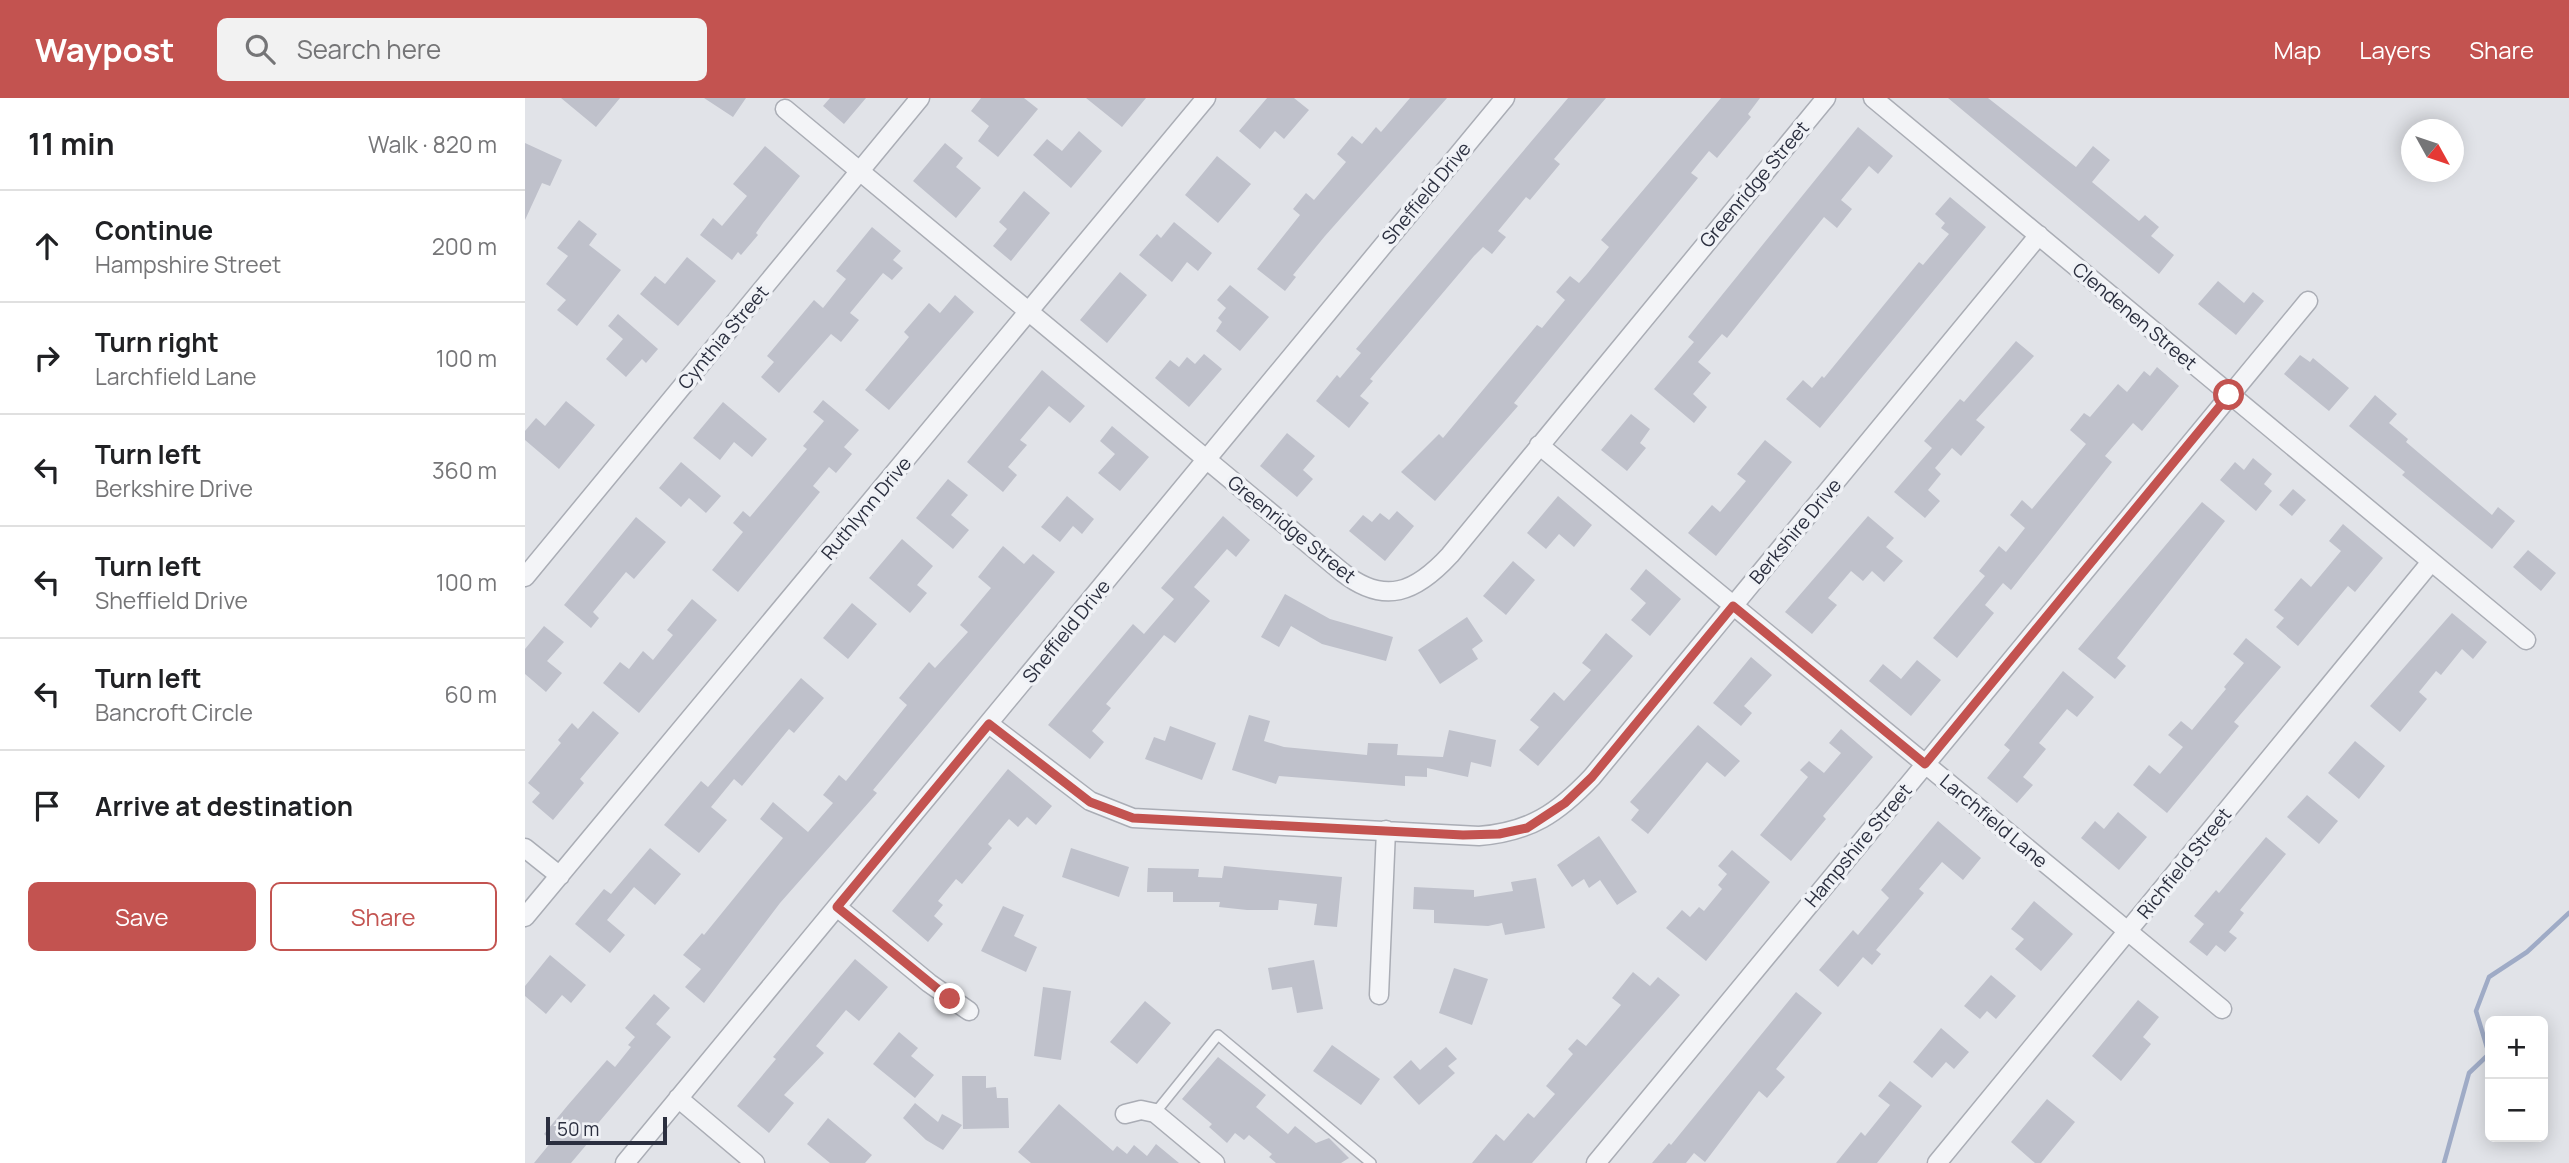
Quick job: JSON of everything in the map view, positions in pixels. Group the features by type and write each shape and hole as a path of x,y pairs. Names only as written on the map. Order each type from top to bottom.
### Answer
{"street":[{"name":"Cynthia Street","path":"525,577 920,98"},
{"name":"Ruthlynn Drive","path":"525,917 1206,98"},
{"name":"Sheffield Drive","path":"625,1163 1506,98"},
{"name":"Greenridge Street","path":"785,109 1354,582 1375,591 1392,592 1420,583 1439,567 1826,98"},
{"name":"Clendenen Street","path":"1873,98 2526,640"},
{"name":"Berkshire Drive","path":"989,724 1090,802 1122,815 1155,821 1499,834 1527,828 1551,814 1592,777 2039,235"},
{"name":"Hampshire Street","path":"1596,1163 2308,301"},
{"name":"Larchfield Lane","path":"1539,445 2222,1009"},
{"name":"Richfield Street","path":"1937,1163 2431,562"},
{"path":"1379,995 1387,830"},
{"path":"525,848 560,876"},
{"path":"837,907 929,984 969,1011"},
{"path":"678,1098 755,1163"},
{"path":"1125,1114 1141,1110 1155,1113 1215,1163"}],"lane":[{"path":"1155,1113 1218,1035 1371,1163"}],"building":[{"path":"561,98 620,98 596,127"},
{"path":"704,98 746,98 733,117"},
{"path":"830,98 866,98 844,124 823,106"},
{"path":"981,98 1024,98 1038,109 998,157 978,141 989,126 971,111"},
{"path":"1086,98 1146,98 1122,127"},
{"path":"1267,98 1294,98 1309,110 1284,139 1275,131 1260,149 1239,131"},
{"path":"1410,98 1447,98 1325,236 1293,275 1296,277 1285,291 1257,269 1300,215 1293,209 1306,193 1314,200 1346,162 1337,154 1352,136 1362,144 1376,127 1381,132"},
{"path":"1568,98 1606,98 1554,159 1560,164 1530,200 1526,197 1498,231 1506,237 1492,254 1483,247 1474,256 1370,379 1373,381 1360,396 1369,403 1349,428 1316,401 1337,375 1340,378 1361,353 1356,349"},
{"path":"1721,98 1760,98 1748,114 1751,117 1717,158 1709,151 1691,173 1698,178 1514,403 1518,406 1435,501 1401,472 1439,434 1443,438 1537,325 1542,328 1565,300 1556,292 1570,276 1579,283 1587,274 1609,247 1601,240"},
{"path":"1948,98 1988,98 2076,167 2093,146 2110,160 2092,182 2139,221 2145,215 2159,227 2151,236 2174,255 2159,274"},
{"path":"1858,127 1893,156 1878,174 1869,166 1841,200 1852,209 1837,228 1824,217 1727,338 1722,334 1698,362 1711,373 1693,394 1707,407 1694,423 1654,389 1694,342 1688,337"},
{"path":"1079,131 1102,151 1071,188 1033,155 1047,139 1062,151"},
{"path":"525,143 562,160 550,186 542,183 525,220"},
{"path":"945,143 963,158 956,167 981,188 956,218 913,181"},
{"path":"765,146 800,176 763,223 756,233 758,235 741,255 738,252 732,260 700,235 713,218 722,226 747,196 733,184"},
{"path":"1217,156 1251,184 1218,223 1185,195"},
{"path":"1024,191 1050,213 1011,261 993,246 1007,229 999,222"},
{"path":"1950,197 1986,227 1820,428 1786,399 1803,380 1812,388 1822,376 1824,378 1919,262 1923,265 1949,234 1941,228 1945,223 1935,214"},
{"path":"579,220 597,234 589,245 621,270 577,326 557,310 566,300 546,284 568,256 557,248"},
{"path":"1174,222 1212,253 1198,271 1187,262 1172,282 1139,255 1157,234 1161,238"},
{"path":"872,227 901,251 893,260 903,268 892,280 883,273 850,313 859,320 841,342 831,334 779,393 761,377 774,362 767,356 814,300 823,308 846,279 836,271"},
{"path":"687,257 716,281 678,326 640,294 655,276 665,284"},
{"path":"1120,272 1147,295 1107,343 1080,320"},
{"path":"2218,281 2244,303 2253,292 2264,301 2236,335 2198,304"},
{"path":"1230,285 1269,317 1240,351 1216,331 1222,322 1218,318 1226,308 1217,300"},
{"path":"955,295 974,312 889,410 865,390 909,337 904,332 929,303 940,313"},
{"path":"618,314 658,349 646,363 642,359 626,377 606,359 623,339 608,326"},
{"path":"2016,341 2034,356 1976,420 1985,427 1961,456 1952,448 1935,468 1941,474 1928,490 1940,501 1925,518 1894,492 1932,448 1924,441 1960,399 1964,402"},
{"path":"1204,354 1222,369 1189,407 1155,378 1170,360 1179,367 1187,357 1195,364"},
{"path":"2300,355 2310,362 2313,358 2349,388 2329,411 2284,374"},
{"path":"2157,367 2179,386 2142,431 2133,423 2105,456 2112,462 2011,590 2003,583 1985,605 1994,613 1957,658 1933,638 1985,576 1979,571 1999,546 2006,552 2025,528 2010,515 2022,500 2032,509 2086,444 2070,430 2084,413 2090,417 2118,384 2127,392 2144,371 2150,376"},
{"path":"1042,370 1085,406 1070,423 1049,406 1020,440 1027,445 1008,467 1017,475 1003,492 967,462"},
{"path":"2375,395 2397,414 2389,423 2408,439 2406,442 2492,515 2498,507 2515,521 2492,549 2402,475 2405,472 2349,426"},
{"path":"823,400 859,430 844,447 852,454 836,473 829,467 813,486 820,492 738,592 712,570 743,532 733,523 743,511 750,517 807,449 803,446 824,421 813,412"},
{"path":"566,401 595,425 559,469 525,440 525,431 536,418 545,426"},
{"path":"723,402 767,439 752,457 734,442 720,460 693,438"},
{"path":"1631,414 1650,429 1640,443 1646,448 1627,471 1601,450"},
{"path":"1112,426 1149,457 1120,491 1098,473 1115,454 1100,441"},
{"path":"1287,433 1315,456 1303,470 1313,479 1297,497 1260,466"},
{"path":"1765,440 1792,462 1716,556 1688,533 1712,505 1720,512 1746,481 1737,474"},
{"path":"2253,458 2272,474 2264,484 2272,491 2256,511 2220,480 2235,462 2244,470"},
{"path":"681,462 721,496 706,513 689,498 681,507 659,488"},
{"path":"948,479 968,495 951,515 969,530 953,549 916,518"},
{"path":"2293,489 2306,500 2292,516 2279,505"},
{"path":"1067,496 1094,519 1082,534 1073,526 1060,542 1041,527"},
{"path":"1558,496 1592,525 1574,547 1559,534 1546,549 1527,533"},
{"path":"2202,502 2225,521 2117,658 2126,666 2115,679 2078,649"},
{"path":"1397,511 1414,526 1385,561 1349,531 1363,515 1372,522 1380,513 1389,520"},
{"path":"1223,516 1250,540 1236,557 1227,549 1194,587 1210,601 1175,643 1164,635 1106,704 1111,708 1092,731 1104,742 1090,759 1048,725 1133,624 1144,634 1174,599 1161,588"},
{"path":"1868,516 1894,538 1886,547 1903,561 1884,582 1872,571 1863,581 1851,571 1828,598 1837,605 1812,634 1785,612"},
{"path":"636,517 666,542 634,579 626,572 593,612 599,618 591,628 564,605"},
{"path":"2343,524 2383,558 2355,592 2348,586 2298,646 2276,627 2284,618 2274,610 2301,578 2311,587 2341,551 2329,541"},
{"path":"902,539 933,566 917,585 927,593 910,613 869,578"},
{"path":"1003,546 1024,564 1033,554 1055,572 873,790 877,793 780,903 704,1003 685,987 701,969 683,955 702,933 704,935 783,838 760,819 773,802 808,832 833,803 823,795 839,775 846,781 907,705 899,698 929,662 935,668 968,632 960,625 991,588 978,577"},
{"path":"2528,550 2556,573 2541,591 2513,567"},
{"path":"1513,561 1535,580 1506,615 1483,596"},
{"path":"1646,569 1681,599 1650,636 1631,620 1646,603 1630,589"},
{"path":"1285,594 1330,619 1393,637 1386,661 1322,644 1291,626 1279,647 1261,637"},
{"path":"692,599 717,620 639,713 603,683 620,662 629,669 643,651 653,660 673,635 667,630"},
{"path":"852,603 877,624 848,659 823,638"},
{"path":"2452,613 2487,642 2473,659 2462,649 2441,675 2436,671 2419,692 2427,699 2400,732 2370,706"},
{"path":"1467,617 1483,641 1472,649 1478,659 1440,684 1418,650"},
{"path":"544,626 564,642 547,661 562,673 546,692 525,674 525,649"},
{"path":"1606,633 1633,656 1538,766 1519,750 1539,727 1530,720 1554,692 1564,701 1591,670 1582,663"},
{"path":"2246,638 2281,667 2234,722 2239,726 2167,813 2133,785 2149,765 2160,774 2183,747 2168,735 2181,721 2192,730 2226,689 2224,687 2244,663 2233,654"},
{"path":"1751,657 1772,675 1744,706 1752,713 1741,726 1713,703"},
{"path":"1917,660 1941,680 1911,716 1869,681 1883,664 1901,679"},
{"path":"2063,671 2094,697 2077,717 2067,709 2039,743 2046,749 2023,777 2033,785 2017,803 1987,778 2010,750 2004,745"},
{"path":"801,678 824,698 794,733 789,729 742,786 734,779 711,807 727,820 699,853 664,825 701,781 708,787"},
{"path":"593,711 619,733 580,779 584,783 553,820 532,802 540,793 528,783 561,743 558,740 572,723 578,729"},
{"path":"1249,715 1270,721 1264,741 1284,747 1367,755 1368,743 1398,744 1397,755 1443,757 1449,730 1496,740 1491,767 1471,762 1468,777 1427,768 1427,777 1405,776 1405,786 1279,776 1276,784 1232,770"},
{"path":"1698,725 1740,761 1725,777 1707,762 1648,834 1631,820 1639,810 1630,802"},
{"path":"1170,726 1216,743 1202,780 1145,759 1154,737 1165,741"},
{"path":"1841,729 1873,757 1823,816 1826,819 1791,861 1760,835 1808,777 1800,770 1809,761 1824,773 1841,753 1829,743"},
{"path":"2355,741 2385,766 2359,799 2328,773"},
{"path":"1008,769 1052,806 1036,825 1027,817 1018,827 1009,819 988,844 992,848 962,884 956,879 938,901 943,905 934,916 943,924 928,942 892,911"},
{"path":"2307,795 2338,821 2319,844 2287,817"},
{"path":"2118,812 2147,837 2119,870 2081,838 2095,821 2104,829"},
{"path":"1938,821 1981,858 1963,880 1942,862 1919,889 1924,893 1876,950 1881,954 1872,965 1863,957 1838,987 1819,970 1853,930 1858,935 1889,898 1881,890"},
{"path":"1599,836 1637,892 1617,905 1600,880 1589,888 1584,879 1572,887 1557,865"},
{"path":"2266,837 2286,854 2240,910 2244,913 2229,932 2237,938 2225,952 2216,945 2207,956 2189,942 2204,924 2194,916 2216,890 2219,893"},
{"path":"650,848 681,874 655,905 634,887 607,920 625,935 610,953 575,924 604,889 611,894"},
{"path":"1071,848 1129,867 1119,897 1062,877"},
{"path":"1732,850 1770,882 1706,961 1666,928 1682,910 1690,917 1699,907 1704,911 1722,889 1718,885 1727,874 1718,866"},
{"path":"1224,866 1342,877 1337,927 1314,925 1317,904 1279,900 1278,910 1247,910 1219,907 1220,902 1173,902 1173,892 1147,892 1148,868 1199,869 1198,877 1222,878"},
{"path":"1536,878 1545,928 1505,935 1502,923 1488,926 1434,923 1434,910 1413,909 1414,887 1474,890 1474,897 1513,891 1511,882"},
{"path":"2034,901 2073,934 2041,971 2015,949 2024,939 2011,929"},
{"path":"1003,906 1024,915 1014,936 1037,947 1026,972 981,951"},
{"path":"550,955 586,985 571,1003 562,995 546,1014 525,996 525,986"},
{"path":"855,959 888,987 859,1021 846,1010 816,1046 824,1053 784,1095 794,1103 769,1133 737,1106 776,1059 773,1057"},
{"path":"1314,960 1323,1009 1297,1013 1292,987 1272,990 1268,968"},
{"path":"1454,968 1488,979 1472,1025 1439,1013"},
{"path":"1633,972 1650,986 1658,977 1680,995 1532,1163 1472,1163 1496,1134 1504,1141 1528,1113 1534,1118 1555,1094 1546,1086 1573,1054 1568,1049 1577,1039 1586,1046 1621,1005 1612,998"},
{"path":"1991,975 2016,996 1996,1019 1987,1011 1980,1019 1964,1006"},
{"path":"1043,987 1071,991 1061,1060 1034,1056"},
{"path":"1796,992 1822,1013 1776,1069 1785,1077 1767,1098 1759,1091 1705,1162 1694,1153 1686,1163 1652,1163 1669,1143 1671,1145"},
{"path":"654,994 670,1008 656,1024 671,1037 594,1128 598,1131 571,1163 534,1163 552,1141 544,1134 568,1105 607,1060 615,1067 631,1047 628,1045 635,1037 625,1028"},
{"path":"2138,1000 2159,1017 2143,1037 2151,1044 2121,1081 2092,1056"},
{"path":"1145,1001 1171,1023 1137,1064 1110,1042"},
{"path":"1941,1028 1969,1052 1954,1069 1946,1062 1932,1078 1913,1062"},
{"path":"899,1032 918,1048 911,1056 934,1075 915,1098 873,1064"},
{"path":"1332,1045 1380,1079 1361,1105 1313,1071"},
{"path":"1446,1047 1457,1059 1448,1066 1455,1073 1419,1105 1393,1077 1411,1060 1420,1070"},
{"path":"1218,1057 1266,1095 1256,1107 1288,1134 1295,1126 1316,1143 1329,1138 1349,1158 1341,1163 1276,1163 1269,1157 1272,1154 1249,1135 1244,1140 1235,1133 1227,1143 1209,1127 1212,1124 1182,1099"},
{"path":"962,1076 986,1076 986,1088 996,1087 997,1098 1008,1098 1009,1128 963,1129"},
{"path":"1890,1081 1922,1106 1877,1163 1836,1163 1861,1132 1865,1136 1890,1105 1878,1096"},
{"path":"2047,1099 2075,1122 2041,1163 2035,1163 2011,1142"},
{"path":"915,1103 938,1122 942,1114 962,1125 943,1150 926,1140 903,1118"},
{"path":"1059,1104 1113,1151 1117,1146 1127,1154 1134,1145 1147,1156 1156,1144 1179,1163 1031,1163 1018,1152"},
{"path":"828,1118 872,1155 865,1163 830,1163 807,1144"}],"waterway":[{"path":"2444,1163 2469,1073 2489,1054 2476,1011 2489,977 2527,952 2569,913"}],"route":[{"path":"950,999 837,907 989,724 1090,802 1133,818 1463,835 1499,834 1536,824 1579,790 1733,606 1925,764 2229,395"}]}
